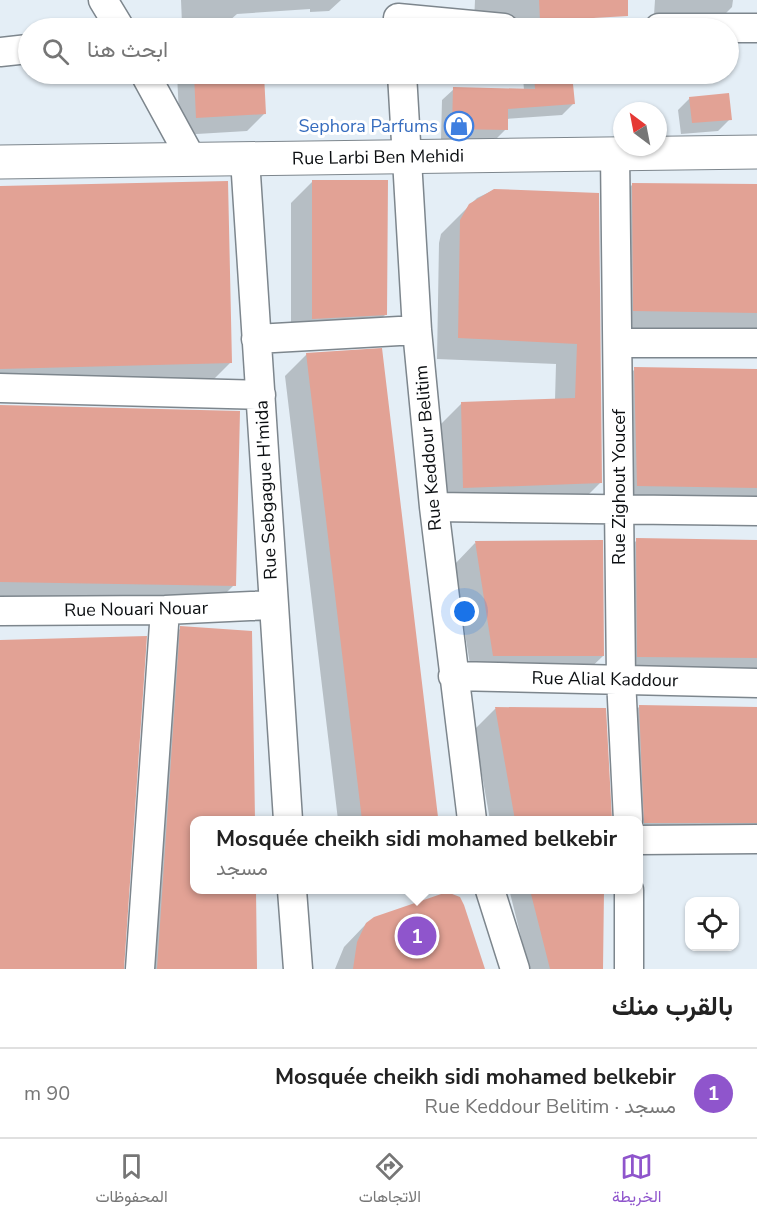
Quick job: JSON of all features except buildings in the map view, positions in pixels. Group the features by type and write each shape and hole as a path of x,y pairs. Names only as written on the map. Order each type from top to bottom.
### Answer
{"street":[{"path":"103,0 114,18"},
{"path":"398,16 416,18"},
{"path":"739,28 757,28"},
{"path":"0,52 18,50"},
{"path":"151,84 192,159"},
{"name":"Rue Keddour Belitim","path":"403,84 417,330 434,507 471,816"},
{"name":"Rue Larbi Ben Mehidi","path":"667,153 757,152"},
{"name":"Rue Larbi Ben Mehidi","path":"0,162 613,153"},
{"name":"Rue Zighout Youcef","path":"615,156 619,343 621,679 628,816"},
{"name":"Rue Sebgague H'mida","path":"245,159 272,605 288,816"},
{"path":"256,339 417,330"},
{"path":"619,343 757,343"},
{"path":"0,388 261,395"},
{"path":"434,507 757,512"},
{"name":"Rue Nouari Nouar","path":"0,612 165,610 272,605"},
{"path":"140,969 165,610"},
{"name":"Rue Alial Kaddour","path":"453,676 757,682"},
{"path":"643,840 757,839"},
{"path":"292,894 298,969"},
{"path":"491,894 515,969"},
{"path":"629,894 629,969"}],"place":[{"name":"Sephora Parfums","path":"459,126"},
{"name":"Mosquée cheikh sidi mohamed belkebir","path":"417,936"}]}
